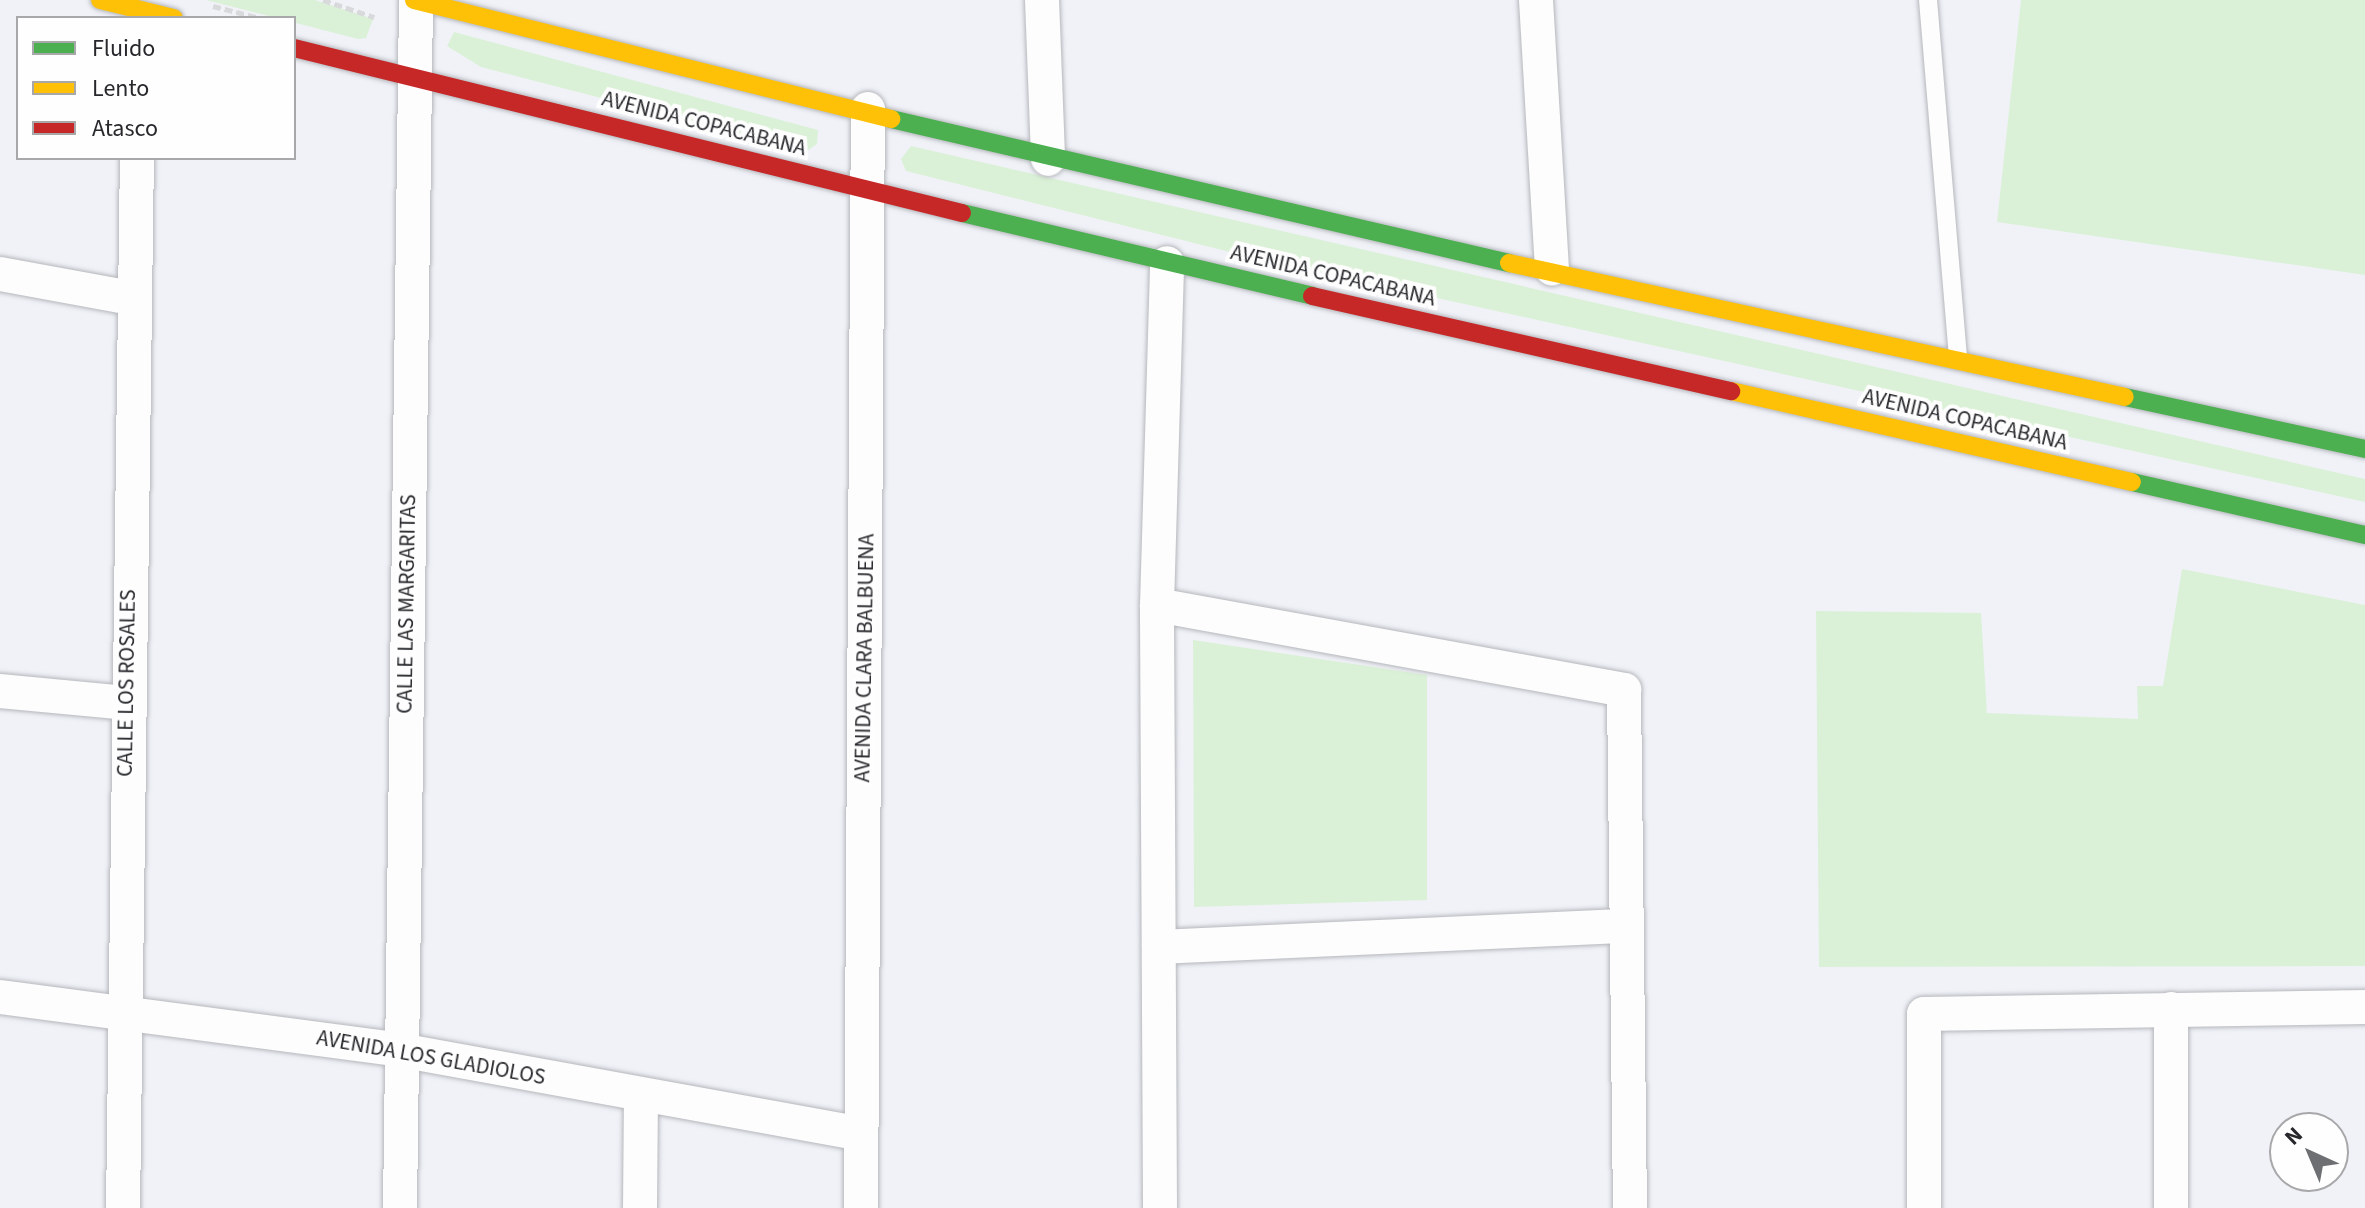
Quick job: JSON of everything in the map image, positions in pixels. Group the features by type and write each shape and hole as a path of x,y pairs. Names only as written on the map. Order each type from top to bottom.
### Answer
{"main road":[{"path":"100,0 153,15"},
{"path":"415,0 868,109 1048,159 2365,449"},
{"name":"AVENIDA COPACABANA","path":"296,48 1167,263 2365,535"}],"street":[{"name":"CALLE LAS MARGARITAS","path":"400,1208 415,0"},
{"path":"1042,0 1048,159"},
{"path":"1536,0 1552,269"},
{"name":"AVENIDA CLARA BALBUENA","path":"861,1208 868,109"},
{"name":"CALLE LOS ROSALES","path":"123,1208 131,298 137,160"},
{"path":"1160,1208 1157,605 1167,263"},
{"path":"0,274 131,298"},
{"path":"1157,605 1624,690 1630,1208"},
{"path":"0,691 127,703"},
{"path":"1159,947 1627,926"},
{"name":"AVENIDA LOS GLADIOLOS","path":"0,997 124,1009 400,1050 860,1134"},
{"path":"1924,1208 1924,1014 2365,1007"},
{"path":"2171,1009 2171,1208"},
{"path":"640,1208 641,1095"}],"lane":[{"path":"1928,0 1958,359"}],"path":[{"path":"323,0 364,10 374,28"},
{"path":"203,4 252,16"}],"green space":[{"path":"206,0 315,0 373,19 366,38 358,39 296,23 296,16 268,16"},
{"path":"2021,0 2365,0 2365,275 1997,222"},
{"path":"454,32 818,130 817,144 807,151 481,67 447,46"},
{"path":"911,146 2365,479 2365,502 1242,255 906,171 901,159"},
{"path":"2182,569 2365,605 2365,966 1819,967 1816,611 1981,613 1987,713 2138,719 2137,686 2163,686"},
{"path":"1193,640 1427,675 1427,900 1194,907"}],"traffic: fast":[{"path":"891,119 1509,263"},
{"path":"962,213 1312,296"},
{"path":"2125,397 2365,449"},
{"path":"2132,482 2365,535"}],"traffic: slow":[{"path":"100,0 166,16"},
{"path":"414,0 891,119"},
{"path":"1509,263 2125,397"},
{"path":"1731,391 2132,482"}],"traffic: jam":[{"path":"296,48 962,213"},
{"path":"1312,296 1731,391"}]}
